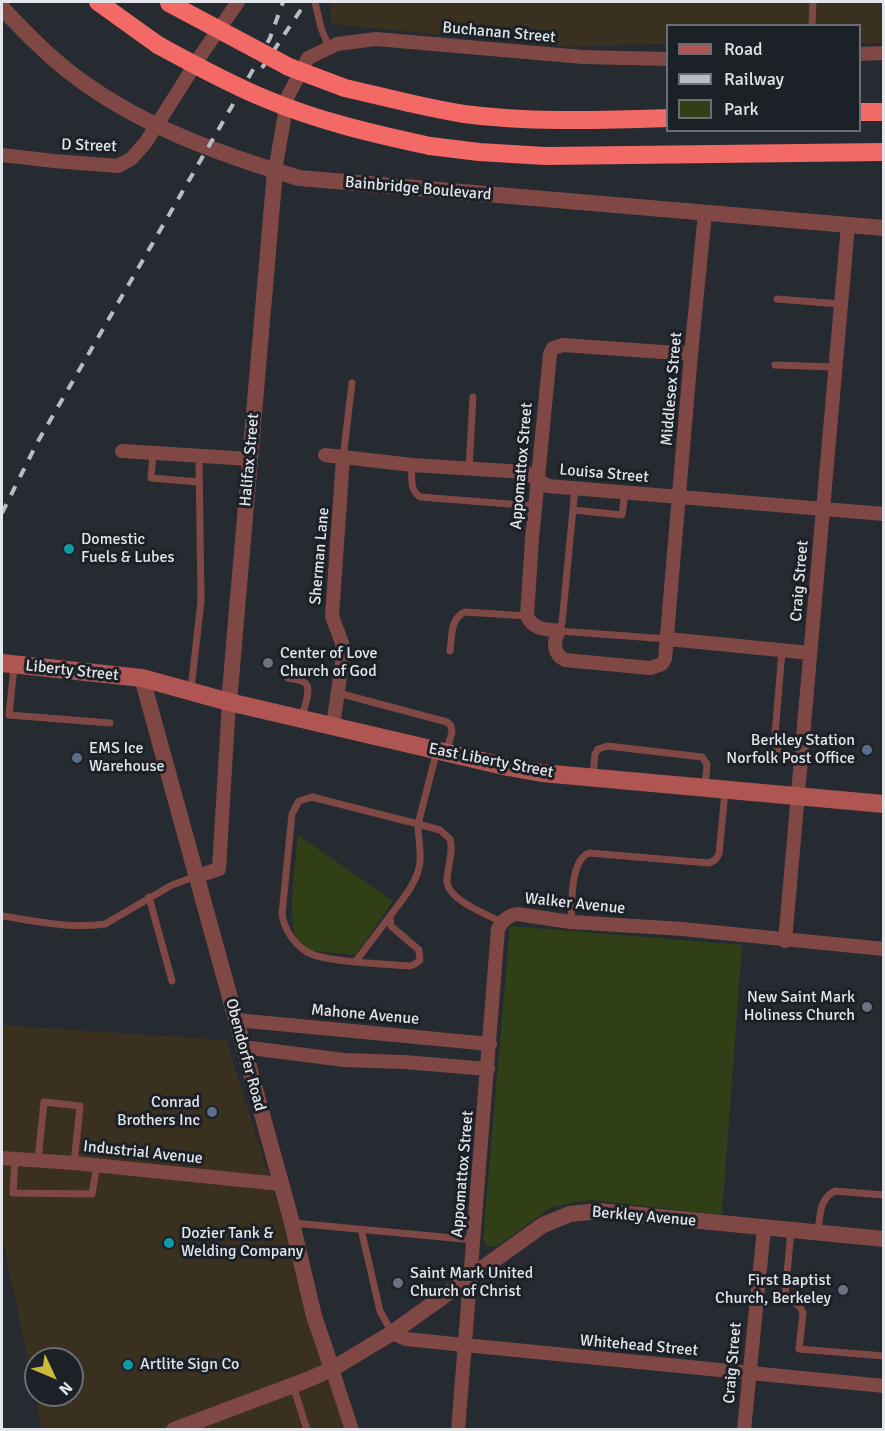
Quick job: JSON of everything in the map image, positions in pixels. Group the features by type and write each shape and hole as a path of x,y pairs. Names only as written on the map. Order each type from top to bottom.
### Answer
{"highway":[{"path":"98,2 158,45 264,98 345,126 429,146 545,156 884,152"},
{"path":"168,2 289,67 345,88 409,103 464,114 504,117 666,118"},
{"path":"861,112 884,112"}],"main road":[{"name":"Liberty Street","path":"8,664 142,678"},
{"name":"East Liberty Street","path":"142,678 229,702 530,771 884,804"}],"street":[{"name":"D Street","path":"2,155 118,166 136,155 238,2"},
{"name":"Bainbridge Boulevard","path":"2,8 44,51 92,89 156,125 207,148 299,178 884,228"},
{"name":"Buchanan Street","path":"329,47 376,39 584,57 666,59"},
{"name":"Halifax Street","path":"197,876 219,869 229,702 275,171 288,96 308,58 329,47"},
{"path":"861,54 884,53"},
{"name":"Middlesex Street","path":"559,631 554,648 559,657 565,660 650,668 662,664 665,659 705,213"},
{"name":"Craig Street","path":"785,941 848,225"},
{"name":"Appomattox Street","path":"527,616 537,480 550,354 553,348 562,345 691,354"},
{"path":"122,451 250,459"},
{"name":"Louisa Street","path":"325,455 412,465 525,472 548,486 884,514"},
{"name":"Sherman Lane","path":"333,726 343,656 342,643 332,616 343,458"},
{"path":"527,616 533,625 539,628 559,631"},
{"path":"668,639 810,653"},
{"name":"Obendorfer Road","path":"142,678 292,1222 314,1316 350,1429"},
{"name":"Walker Avenue","path":"502,922 517,914 571,921 682,929 884,949"},
{"name":"Appomattox Street","path":"458,1430 498,929 502,922"},
{"name":"Mahone Avenue","path":"236,1020 490,1044"},
{"path":"243,1047 344,1060 488,1069"},
{"name":"Industrial Avenue","path":"8,1158 281,1184"},
{"name":"Berkley Avenue","path":"174,1430 332,1369 392,1333 543,1224 578,1212 599,1211 884,1239"},
{"name":"Craig Street","path":"744,1430 764,1228"},
{"name":"Whitehead Street","path":"392,1333 406,1339 884,1386"}],"lane":[{"path":"315,2 321,28 329,47"},
{"path":"812,24 813,2"},
{"path":"777,299 840,304"},
{"path":"775,365 834,367"},
{"path":"343,458 352,383"},
{"path":"469,469 473,397"},
{"path":"153,453 151,478 199,482"},
{"path":"191,691 201,601 199,456"},
{"path":"412,465 412,487 420,497 535,506"},
{"path":"575,488 562,622 559,631 668,639"},
{"path":"573,510 622,515 625,493"},
{"path":"450,651 454,623 460,614 465,612 527,616"},
{"path":"782,651 774,746 782,756 802,759"},
{"path":"8,664 9,715 110,723"},
{"path":"288,678 304,682 309,689 302,719"},
{"path":"338,693 447,722 452,732 448,747 435,758 418,824 420,861 413,883 390,916 353,961"},
{"path":"592,777 595,754 598,749 608,746 702,757 708,764 705,787"},
{"path":"571,921 576,866 584,855 590,853 709,863 715,860 719,854 725,789"},
{"path":"390,916 391,926 419,950 420,960 416,964 410,966 322,958 307,952 284,925 282,914 292,814 294,807 305,798 312,797 440,830 450,839 447,882 449,890 473,908 502,922"},
{"path":"2,916 66,925 105,924 172,885 197,876"},
{"path":"149,897 172,981"},
{"path":"38,1160 44,1102 80,1106 74,1163"},
{"path":"8,1158 14,1193 92,1194 97,1165"},
{"path":"818,1233 823,1201 829,1193 835,1191 884,1195"},
{"path":"292,1222 474,1240"},
{"path":"361,1229 380,1311 392,1333"},
{"path":"791,1230 785,1296 800,1307 803,1313 799,1349 884,1356"},
{"path":"293,1385 307,1430"}],"shaded area":[{"path":"330,2 883,2 883,43 861,43 861,24 666,24 666,44 568,47 331,24"},
{"path":"2,1025 226,1040 349,1429 42,1429 37,1407 84,1407 84,1347 25,1347 2,1236"}],"green space":[{"path":"298,835 393,901 356,955 302,950 297,941 292,912"},
{"path":"510,926 742,945 722,1215 592,1200 575,1202 550,1208 499,1245 494,1247 486,1245 483,1239"}],"railway":[{"path":"2,513 37,443 254,68 270,38 283,2"},
{"path":"262,68 306,2"}],"place":[{"name":"Domestic Fuels & Lubes","path":"69,549"},
{"name":"Center of Love Church of God","path":"268,663"},
{"name":"Berkley Station Norfolk Post Office","path":"867,750"},
{"name":"EMS Ice Warehouse","path":"77,758"},
{"name":"New Saint Mark Holiness Church","path":"867,1007"},
{"name":"Conrad Brothers Inc","path":"212,1112"},
{"name":"Dozier Tank & Welding Company","path":"169,1243"},
{"name":"Saint Mark United Church of Christ","path":"398,1283"},
{"name":"First Baptist Church, Berkeley","path":"843,1290"},
{"name":"Artlite Sign Co","path":"128,1365"}]}
